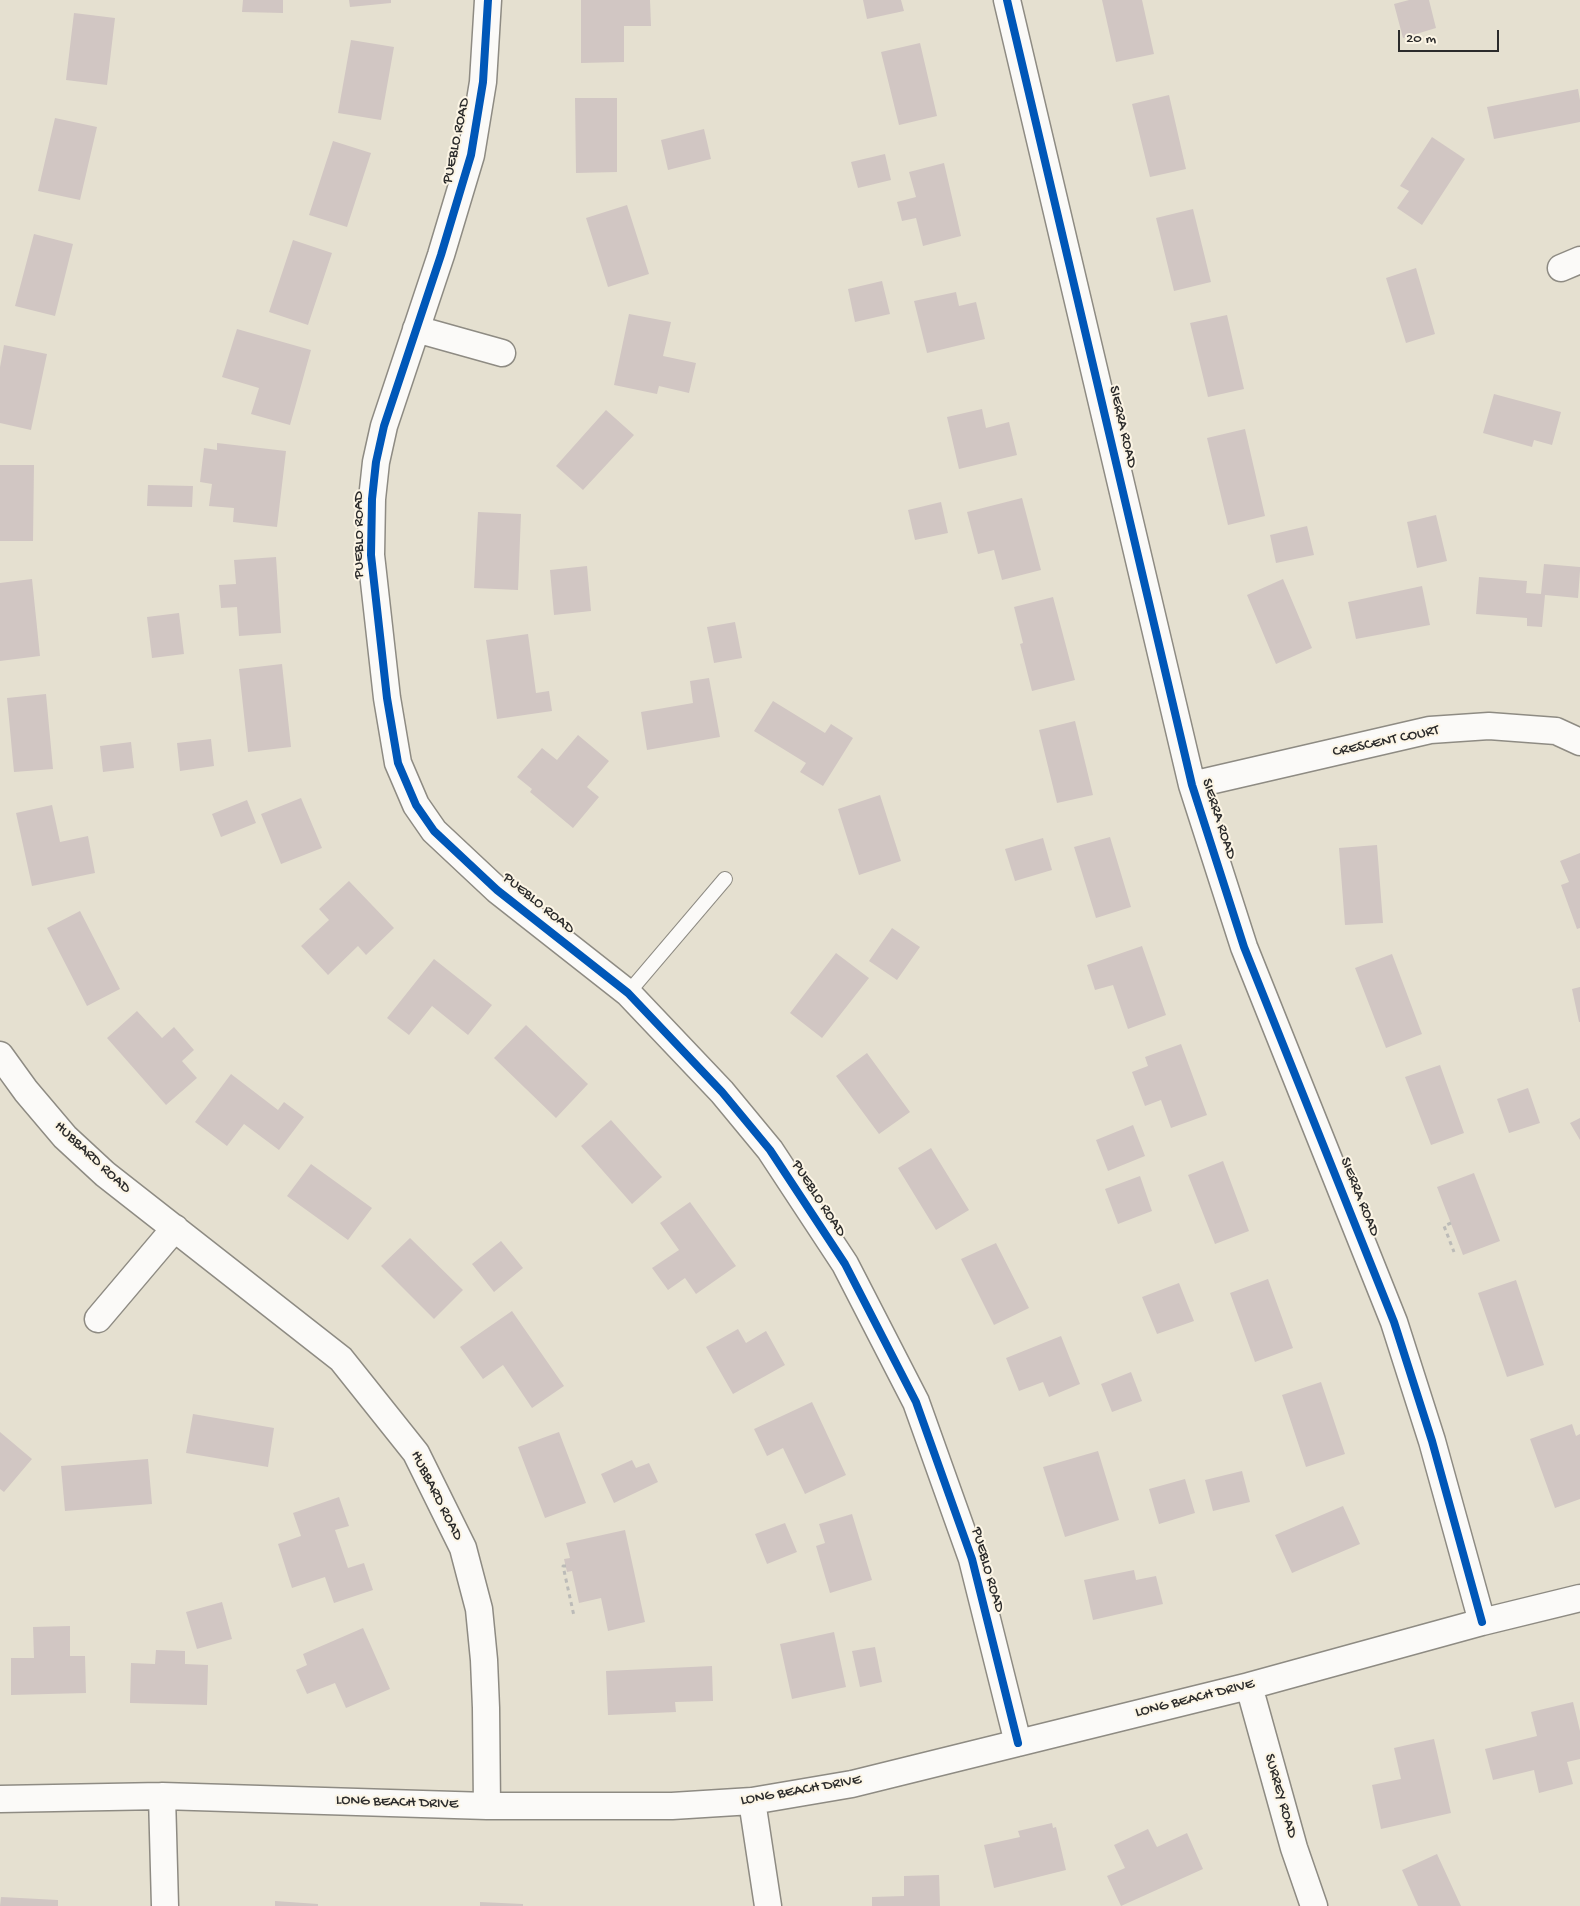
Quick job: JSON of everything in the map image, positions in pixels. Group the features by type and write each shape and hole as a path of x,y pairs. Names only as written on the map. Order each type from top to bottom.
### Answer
{"street":[{"name":"PUEBLO ROAD","path":"488,0 483,82 471,155 384,426 376,462 372,499 371,555 387,698 398,763 416,805 434,832 497,890 628,993 722,1092 770,1150 844,1264 916,1402 923,1420 972,1559 1018,1743"},
{"name":"SIERRA ROAD","path":"1008,0 1192,785 1244,947 1394,1322 1432,1441 1482,1622"},
{"path":"416,329 502,353"},
{"name":"CRESCENT COURT","path":"1192,785 1430,730 1489,726 1546,730 1556,731 1580,742"},
{"name":"HUBBARD ROAD","path":"0,1055 26,1091 65,1137 105,1174 341,1359 416,1452 462,1548 479,1609 486,1698 487,1806"},
{"path":"98,1319 174,1228"},
{"name":"LONG BEACH DRIVE","path":"0,1799 162,1796 487,1806 672,1806 752,1801 852,1784 1249,1686 1482,1622 1580,1598"},
{"name":"SURREY ROAD","path":"1249,1686 1294,1848 1314,1906"},
{"path":"162,1796 165,1906"},
{"path":"752,1801 768,1906"}],"lane":[{"path":"628,993 726,879"}],"path":[{"path":"1451,1223 1444,1226 1454,1252"},
{"path":"566,1566 563,1566 574,1616"}],"building":[{"path":"243,0 283,0 283,13 242,12"},
{"path":"349,0 391,0 391,3 350,7"},
{"path":"581,0 650,0 651,26 624,26 624,62 581,63"},
{"path":"863,0 901,0 904,11 867,19"},
{"path":"1102,0 1142,0 1154,54 1116,62"},
{"path":"1409,0 1429,0 1436,28 1403,38 1394,4"},
{"path":"74,13 115,18 107,85 66,80"},
{"path":"351,40 394,47 381,120 338,113"},
{"path":"920,43 937,116 899,125 881,52"},
{"path":"1578,89 1580,122 1494,139 1487,107"},
{"path":"1169,95 1186,169 1150,177 1132,104"},
{"path":"575,98 617,98 617,172 576,173"},
{"path":"55,118 97,127 80,200 38,191"},
{"path":"704,129 711,159 668,170 661,140"},
{"path":"1432,137 1465,159 1422,225 1397,208 1409,191 1400,186"},
{"path":"333,141 371,153 347,227 309,215"},
{"path":"885,154 891,180 858,188 851,162"},
{"path":"944,163 961,236 923,246 916,218 902,221 897,202 916,197 909,172"},
{"path":"627,205 649,274 608,287 586,218"},
{"path":"1193,209 1211,282 1174,291 1156,218"},
{"path":"34,234 73,244 55,316 15,306"},
{"path":"293,240 332,253 308,325 269,312"},
{"path":"1416,268 1435,334 1406,343 1386,278"},
{"path":"882,281 890,314 855,322 848,289"},
{"path":"956,292 959,306 976,302 985,339 927,353 914,301"},
{"path":"629,314 671,322 663,356 696,363 689,393 659,386 657,394 614,385"},
{"path":"1227,315 1244,389 1208,397 1190,323"},
{"path":"237,329 311,350 290,425 251,414 259,388 222,377"},
{"path":"4,345 47,354 31,430 0,423 0,367"},
{"path":"1494,394 1561,412 1552,445 1534,440 1532,447 1483,433"},
{"path":"982,409 986,428 1009,422 1017,455 959,469 947,417"},
{"path":"606,410 634,435 583,490 556,466"},
{"path":"1245,429 1265,516 1228,525 1207,438"},
{"path":"217,443 286,451 277,527 233,522 234,508 209,506 212,484 200,482 204,448 217,450"},
{"path":"0,465 34,465 33,541 0,541"},
{"path":"148,485 193,486 192,507 147,506"},
{"path":"1022,498 1041,570 1002,580 994,550 978,554 967,512"},
{"path":"941,502 948,533 915,540 908,510"},
{"path":"478,512 521,514 518,590 474,588"},
{"path":"1436,515 1447,561 1417,568 1407,522"},
{"path":"1307,526 1314,555 1276,563 1270,535"},
{"path":"276,557 281,633 239,636 237,607 221,608 219,585 236,584 234,560"},
{"path":"1544,564 1580,567 1580,571 1578,598 1545,595 1542,627 1527,626 1527,618 1476,614 1479,577 1527,581 1526,593 1541,594"},
{"path":"587,566 591,611 554,615 550,570"},
{"path":"32,579 40,656 0,661 0,583"},
{"path":"1283,579 1312,648 1276,664 1247,595"},
{"path":"1422,586 1430,625 1356,639 1348,602"},
{"path":"1053,597 1075,680 1032,691 1020,644 1023,643 1014,607"},
{"path":"179,613 184,654 152,658 147,617"},
{"path":"735,622 742,658 714,663 707,627"},
{"path":"528,634 536,693 549,691 552,711 497,719 486,640"},
{"path":"282,664 291,747 248,752 239,669"},
{"path":"709,678 720,737 647,750 641,712 693,703 690,681"},
{"path":"46,694 53,769 14,772 7,698"},
{"path":"773,701 825,733 831,724 853,738 823,786 800,772 806,763 754,731"},
{"path":"1075,721 1093,795 1057,803 1039,730"},
{"path":"578,735 609,761 587,787 599,797 573,828 530,792 532,789 517,777 542,748 557,760"},
{"path":"211,739 214,766 180,771 177,743"},
{"path":"131,742 134,768 103,772 100,746"},
{"path":"880,795 901,861 859,875 838,809"},
{"path":"301,798 322,848 281,864 261,814"},
{"path":"247,800 256,823 221,837 212,814"},
{"path":"52,805 60,842 88,836 95,873 32,886 16,813"},
{"path":"1110,837 1131,907 1096,918 1074,847"},
{"path":"1043,838 1052,870 1015,881 1005,849"},
{"path":"1377,845 1383,923 1345,925 1339,848"},
{"path":"1580,853 1580,928 1577,929 1561,885 1569,882 1560,861"},
{"path":"349,881 394,928 366,955 358,946 328,975 301,946 329,920 319,909"},
{"path":"80,911 120,989 87,1006 47,928"},
{"path":"892,928 920,947 897,980 869,961"},
{"path":"1142,946 1166,1015 1128,1029 1113,985 1095,990 1087,965"},
{"path":"836,953 869,978 822,1038 790,1013"},
{"path":"1392,954 1422,1034 1386,1048 1355,968"},
{"path":"434,959 492,1005 468,1035 432,1006 409,1035 387,1018"},
{"path":"1580,987 1580,1022 1579,1022 1572,989"},
{"path":"137,1011 162,1038 174,1027 194,1050 182,1061 197,1078 166,1105 107,1038"},
{"path":"526,1025 588,1084 556,1118 494,1058"},
{"path":"1181,1044 1207,1115 1171,1128 1161,1100 1145,1106 1132,1072 1148,1066 1145,1057"},
{"path":"867,1053 910,1112 879,1134 836,1076"},
{"path":"1440,1065 1464,1133 1431,1145 1405,1077"},
{"path":"231,1074 278,1110 284,1102 304,1117 279,1150 244,1124 227,1146 195,1122"},
{"path":"1528,1088 1540,1123 1509,1133 1497,1099"},
{"path":"1580,1118 1580,1140 1570,1123"},
{"path":"611,1120 662,1177 632,1204 581,1146"},
{"path":"1133,1125 1145,1156 1108,1171 1096,1140"},
{"path":"931,1148 969,1210 936,1230 898,1168"},
{"path":"1223,1161 1249,1231 1215,1244 1188,1175"},
{"path":"311,1164 372,1208 348,1240 287,1196"},
{"path":"1474,1173 1500,1241 1463,1255 1437,1187"},
{"path":"1140,1176 1152,1211 1118,1224 1105,1189"},
{"path":"690,1202 736,1266 696,1294 685,1278 668,1290 652,1268 679,1250 660,1223"},
{"path":"410,1238 463,1290 434,1319 381,1266"},
{"path":"501,1241 523,1268 494,1292 472,1264"},
{"path":"996,1243 1029,1308 994,1325 961,1259"},
{"path":"1268,1279 1293,1348 1255,1362 1230,1293"},
{"path":"1516,1280 1544,1365 1507,1377 1478,1293"},
{"path":"1179,1283 1194,1321 1157,1334 1142,1297"},
{"path":"512,1311 564,1386 532,1408 503,1365 483,1379 460,1347"},
{"path":"738,1329 746,1343 766,1331 785,1365 733,1394 706,1347"},
{"path":"1061,1336 1080,1384 1049,1397 1043,1382 1019,1391 1006,1358"},
{"path":"1131,1372 1142,1401 1112,1412 1101,1384"},
{"path":"1321,1382 1345,1454 1306,1467 1282,1395"},
{"path":"812,1402 846,1475 805,1494 783,1448 767,1456 754,1429"},
{"path":"193,1414 274,1428 268,1467 186,1453"},
{"path":"1572,1424 1576,1436 1580,1434 1580,1499 1555,1508 1530,1439"},
{"path":"0,1432 32,1459 4,1492 0,1489"},
{"path":"559,1432 586,1503 545,1518 518,1447"},
{"path":"1098,1451 1119,1520 1065,1537 1043,1467"},
{"path":"148,1459 152,1504 65,1511 61,1466"},
{"path":"632,1460 636,1468 649,1463 658,1482 614,1503 601,1474"},
{"path":"1242,1471 1250,1502 1213,1511 1205,1480"},
{"path":"1185,1479 1195,1513 1159,1524 1149,1489"},
{"path":"339,1497 349,1526 335,1530 348,1568 364,1563 373,1590 334,1603 325,1577 292,1588 278,1544 301,1536 293,1513"},
{"path":"1343,1506 1360,1544 1292,1573 1275,1535"},
{"path":"852,1514 872,1580 830,1593 816,1546 825,1543 819,1524"},
{"path":"785,1523 797,1552 767,1564 755,1534"},
{"path":"625,1530 645,1622 608,1631 601,1598 579,1603 572,1571 567,1572 564,1559 570,1558 566,1543"},
{"path":"1134,1570 1136,1580 1156,1576 1163,1604 1093,1620 1084,1580"},
{"path":"222,1602 232,1639 197,1649 186,1612"},
{"path":"70,1626 70,1656 85,1656 86,1693 11,1695 11,1658 34,1658 33,1627"},
{"path":"363,1628 390,1689 346,1708 335,1683 307,1694 296,1670 307,1665 303,1654"},
{"path":"834,1632 846,1687 792,1699 780,1644"},
{"path":"875,1647 882,1682 860,1687 852,1651"},
{"path":"156,1650 185,1651 185,1664 208,1665 207,1705 130,1703 131,1663 155,1664"},
{"path":"712,1666 713,1701 675,1702 676,1712 608,1715 606,1671"},
{"path":"1573,1702 1580,1731 1580,1759 1567,1762 1573,1784 1539,1793 1534,1770 1493,1780 1485,1749 1537,1736 1531,1712"},
{"path":"1434,1739 1451,1813 1381,1829 1372,1785 1401,1779 1394,1748"},
{"path":"1052,1823 1053,1828 1056,1827 1066,1870 994,1888 984,1845 1020,1837 1018,1831"},
{"path":"1148,1829 1157,1847 1187,1833 1203,1869 1121,1906 1107,1876 1125,1868 1114,1845"},
{"path":"1437,1854 1461,1906 1418,1906 1402,1870"},
{"path":"939,1875 940,1906 872,1906 872,1897 904,1896 904,1876"},
{"path":"1,1897 58,1900 58,1906 0,1906"},
{"path":"275,1901 318,1904 318,1906 275,1906"},
{"path":"480,1902 523,1904 523,1906 480,1906"}],"cycle path":[{"path":"488,0 483,82 471,155 441,255 384,426 376,462 372,499 371,555 387,698 398,763 416,805 434,831 497,890 628,993 722,1092 770,1150 845,1264 916,1402 972,1559 1018,1743"},
{"path":"1007,0 1192,785 1244,947 1394,1322 1432,1441 1482,1622"}]}
